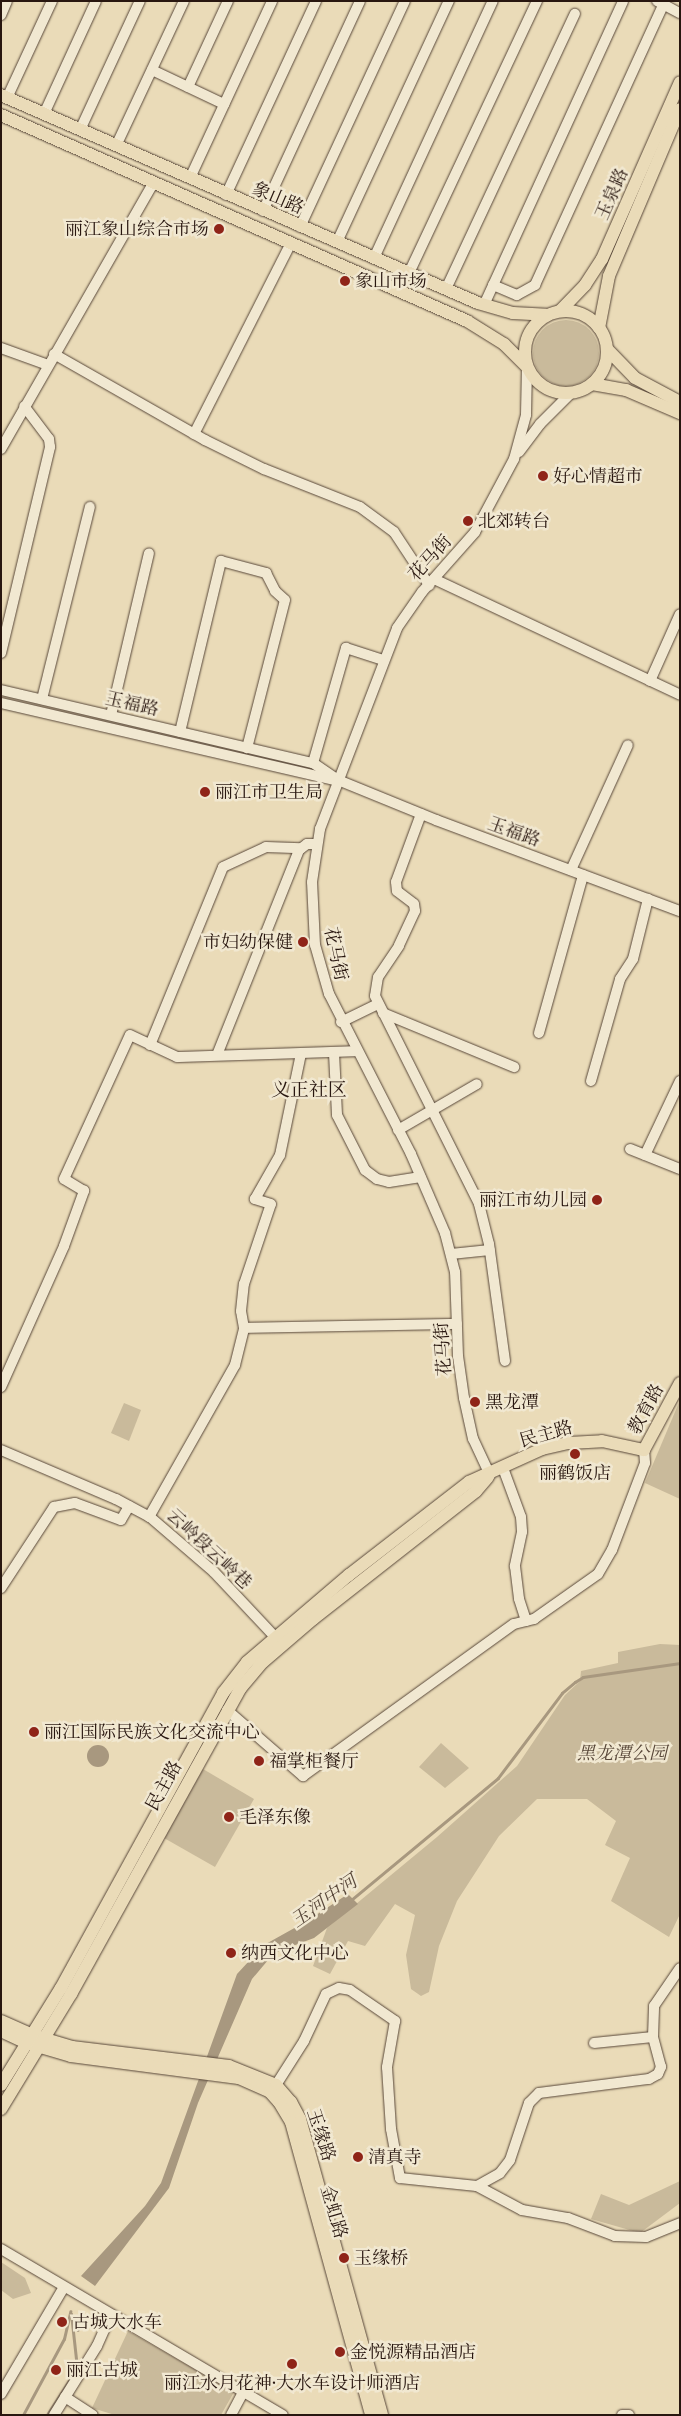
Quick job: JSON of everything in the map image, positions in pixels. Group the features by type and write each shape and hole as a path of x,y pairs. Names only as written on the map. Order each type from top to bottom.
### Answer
{"main road":[{"name":"玉泉路","path":"560,311 585,285 602,259 680,82"},
{"name":"象山路","path":"4,97 226,195 484,305 513,313 546,315"},
{"name":"玉泉路","path":"599,328 609,276 680,109"},
{"name":"象山路","path":"1,115 468,321 504,344 527,367"},
{"path":"607,349 602,372 592,384 571,393 548,389 536,380 527,367 524,352 527,336 535,324 546,315 560,311 581,313 599,328 607,349 635,378 680,402"},
{"path":"592,384 626,390 680,413"},
{"name":"教育路","path":"644,1450 680,1383"},
{"name":"民主路","path":"1,2109 35,2041 223,1693 247,1662 276,1636 436,1506 469,1482 490,1475 542,1449 569,1442 602,1441 644,1450"},
{"name":"民主路","path":"1,2085 35,2041 227,1710 263,1662 363,1578 476,1491 490,1475"},
{"path":"1,2021 35,2041"},
{"path":"1,2031 35,2041"},
{"name":"金虹路","path":"35,2041 71,2056 169,2063 240,2074 270,2092 291,2122 371,2415"},
{"name":"玉缘路","path":"240,2074 276,2085 291,2102 300,2119 382,2415"}],"street":[{"path":"1,15 8,1"},
{"path":"4,97 52,1"},
{"path":"44,114 96,1"},
{"path":"80,130 140,1"},
{"path":"116,146 184,1"},
{"path":"188,87 228,1"},
{"path":"190,178 272,1"},
{"path":"226,195 316,1"},
{"path":"263,211 360,1"},
{"path":"300,226 405,1"},
{"path":"337,242 450,1"},
{"path":"374,258 493,1"},
{"path":"409,273 537,1"},
{"path":"484,305 623,1"},
{"path":"493,285 518,295 535,285 660,3 680,13"},
{"path":"446,289 575,14"},
{"path":"152,70 224,104"},
{"path":"1,449 154,182"},
{"path":"194,434 291,243"},
{"path":"1,348 48,365"},
{"path":"54,354 194,434 264,469 345,500 381,520 400,539 431,582 680,695"},
{"name":"花马街","path":"514,459 526,415 527,367"},
{"name":"花马街","path":"490,1475 473,1439 468,1418 458,1356 451,1254 439,1215 421,1176 341,1022 326,986 315,945 312,882 316,844 338,780 383,660 404,616 475,532 514,459 540,424 571,393"},
{"path":"1,653 50,447 49,439 24,406"},
{"path":"42,700 90,508"},
{"path":"111,716 149,553"},
{"path":"180,732 221,561 266,573 275,591 285,600 247,748"},
{"path":"650,681 680,614"},
{"path":"313,764 346,648 383,660"},
{"name":"玉福路","path":"1,690 313,764 338,780"},
{"name":"玉福路","path":"1,703 338,780 421,814 680,911"},
{"path":"571,870 628,745"},
{"path":"421,814 396,882 397,891 414,904 415,911 400,946 376,981 375,996 474,1190 490,1250 505,1361"},
{"path":"150,1045 223,867 266,847 301,848 316,844"},
{"path":"216,1055 301,848"},
{"path":"540,1033 583,875"},
{"path":"591,1081 620,978 633,959 648,899"},
{"path":"341,1022 381,1008 514,1067"},
{"path":"1,1387 64,1246 84,1191 64,1179 130,1035 177,1057 356,1051"},
{"path":"334,1052 337,1115 365,1170 377,1180 389,1182 421,1176"},
{"path":"150,1517 227,1384 244,1328 240,1311 244,1284 271,1204 255,1199 280,1155 301,1054"},
{"path":"645,1155 680,1080"},
{"path":"398,1130 477,1084"},
{"path":"630,1149 680,1169"},
{"path":"451,1254 490,1250"},
{"path":"244,1328 457,1324"},
{"name":"云岭段云岭巷","path":"1,1450 150,1517 214,1572 276,1636"},
{"path":"227,1710 303,1776 514,1624 534,1619 592,1580 604,1567 645,1463 644,1450"},
{"path":"503,1468 521,1517 516,1577 526,1621"},
{"path":"1,1588 54,1508 75,1503 121,1520 129,1506"},
{"path":"477,2186 500,2173 510,2160 529,2103 534,2097 545,2092 652,2078 661,2067 653,2037 656,2000 680,1968"},
{"path":"276,2085 304,2041 326,1994 339,1988 354,1992 396,2021 387,2067 391,2129 400,2178 477,2186 522,2210 568,2218 615,2236 646,2237 680,2223"},
{"path":"594,2043 653,2037"},
{"path":"1,2249 282,2415"},
{"path":"1,2394 66,2288"},
{"path":"54,2415 97,2346 111,2315"},
{"path":"230,2415 244,2391"},
{"path":"65,2397 93,2415"},
{"path":"622,2415 629,2415"}],"green space":[{"path":"566,320 578,323 589,330 596,341 599,353 596,365 589,376 578,383 566,386 554,383 543,376 536,365 533,353 536,341 543,330 554,323"},
{"path":"680,1400 680,1499 645,1483"},
{"path":"124,1403 141,1410 129,1441 111,1433"},
{"name":"黑龙潭公园","path":"660,1644 680,1645 680,1914 669,1937 611,1901 630,1858 605,1845 616,1821 587,1799 537,1799 499,1836 457,1901 439,1946 429,1992 421,1996 411,1989 406,1955 415,1915 395,1904 365,1946 348,1941 330,1974 313,1966 327,1928 437,1837 517,1766 565,1695 580,1681 581,1671 618,1663 618,1652"},
{"path":"441,1743 469,1768 445,1788 419,1767"},
{"path":"203,1769 254,1799 215,1867 164,1838"},
{"path":"680,2181 680,2203 640,2233 591,2219 601,2194 629,2205"},
{"path":"1,2262 25,2278 31,2293 13,2299 1,2290"},
{"path":"128,2331 234,2392 221,2415 115,2415 92,2408"}],"shaded area":[{"path":"94,1745 102,1745 109,1752 109,1760 102,1767 94,1767 87,1760 87,1752"},
{"path":"348,1894 358,1904 314,1938 274,1953 252,1979 198,2103 169,2188 95,2286 81,2276 145,2206 161,2183 237,1974 264,1945 307,1921"}],"waterway":[{"name":"玉河中河","path":"350,1901 498,1778 562,1693 575,1682 583,1677 680,1663"},
{"path":"23,2415 64,2339 70,2312"},
{"name":"玉河中河","path":"47,2415 77,2368 71,2314"},
{"name":"玉河中河","path":"72,2316 78,2330"}],"place":[{"name":"丽江象山综合市场","path":"219,229"},
{"name":"象山市场","path":"345,281"},
{"name":"好心情超市","path":"543,476"},
{"name":"北郊转台","path":"468,521"},
{"name":"丽江市卫生局","path":"205,792"},
{"name":"市妇幼保健","path":"303,942"},
{"name":"丽江市幼儿园","path":"597,1200"},
{"name":"黑龙潭","path":"475,1402"},
{"name":"丽鹤饭店","path":"575,1454"},
{"name":"丽江国际民族文化交流中心","path":"34,1732"},
{"name":"福掌柜餐厅","path":"259,1761"},
{"name":"毛泽东像","path":"229,1817"},
{"name":"纳西文化中心","path":"231,1953"},
{"name":"清真寺","path":"358,2157"},
{"name":"玉缘桥","path":"344,2258"},
{"name":"古城大水车","path":"62,2322"},
{"name":"金悦源精品酒店","path":"340,2352"},
{"name":"丽江水月花神·大水车设计师酒店","path":"292,2364"},
{"name":"丽江古城","path":"56,2370"}],"district":[{"name":"义正社区","path":"309,1090"}]}
